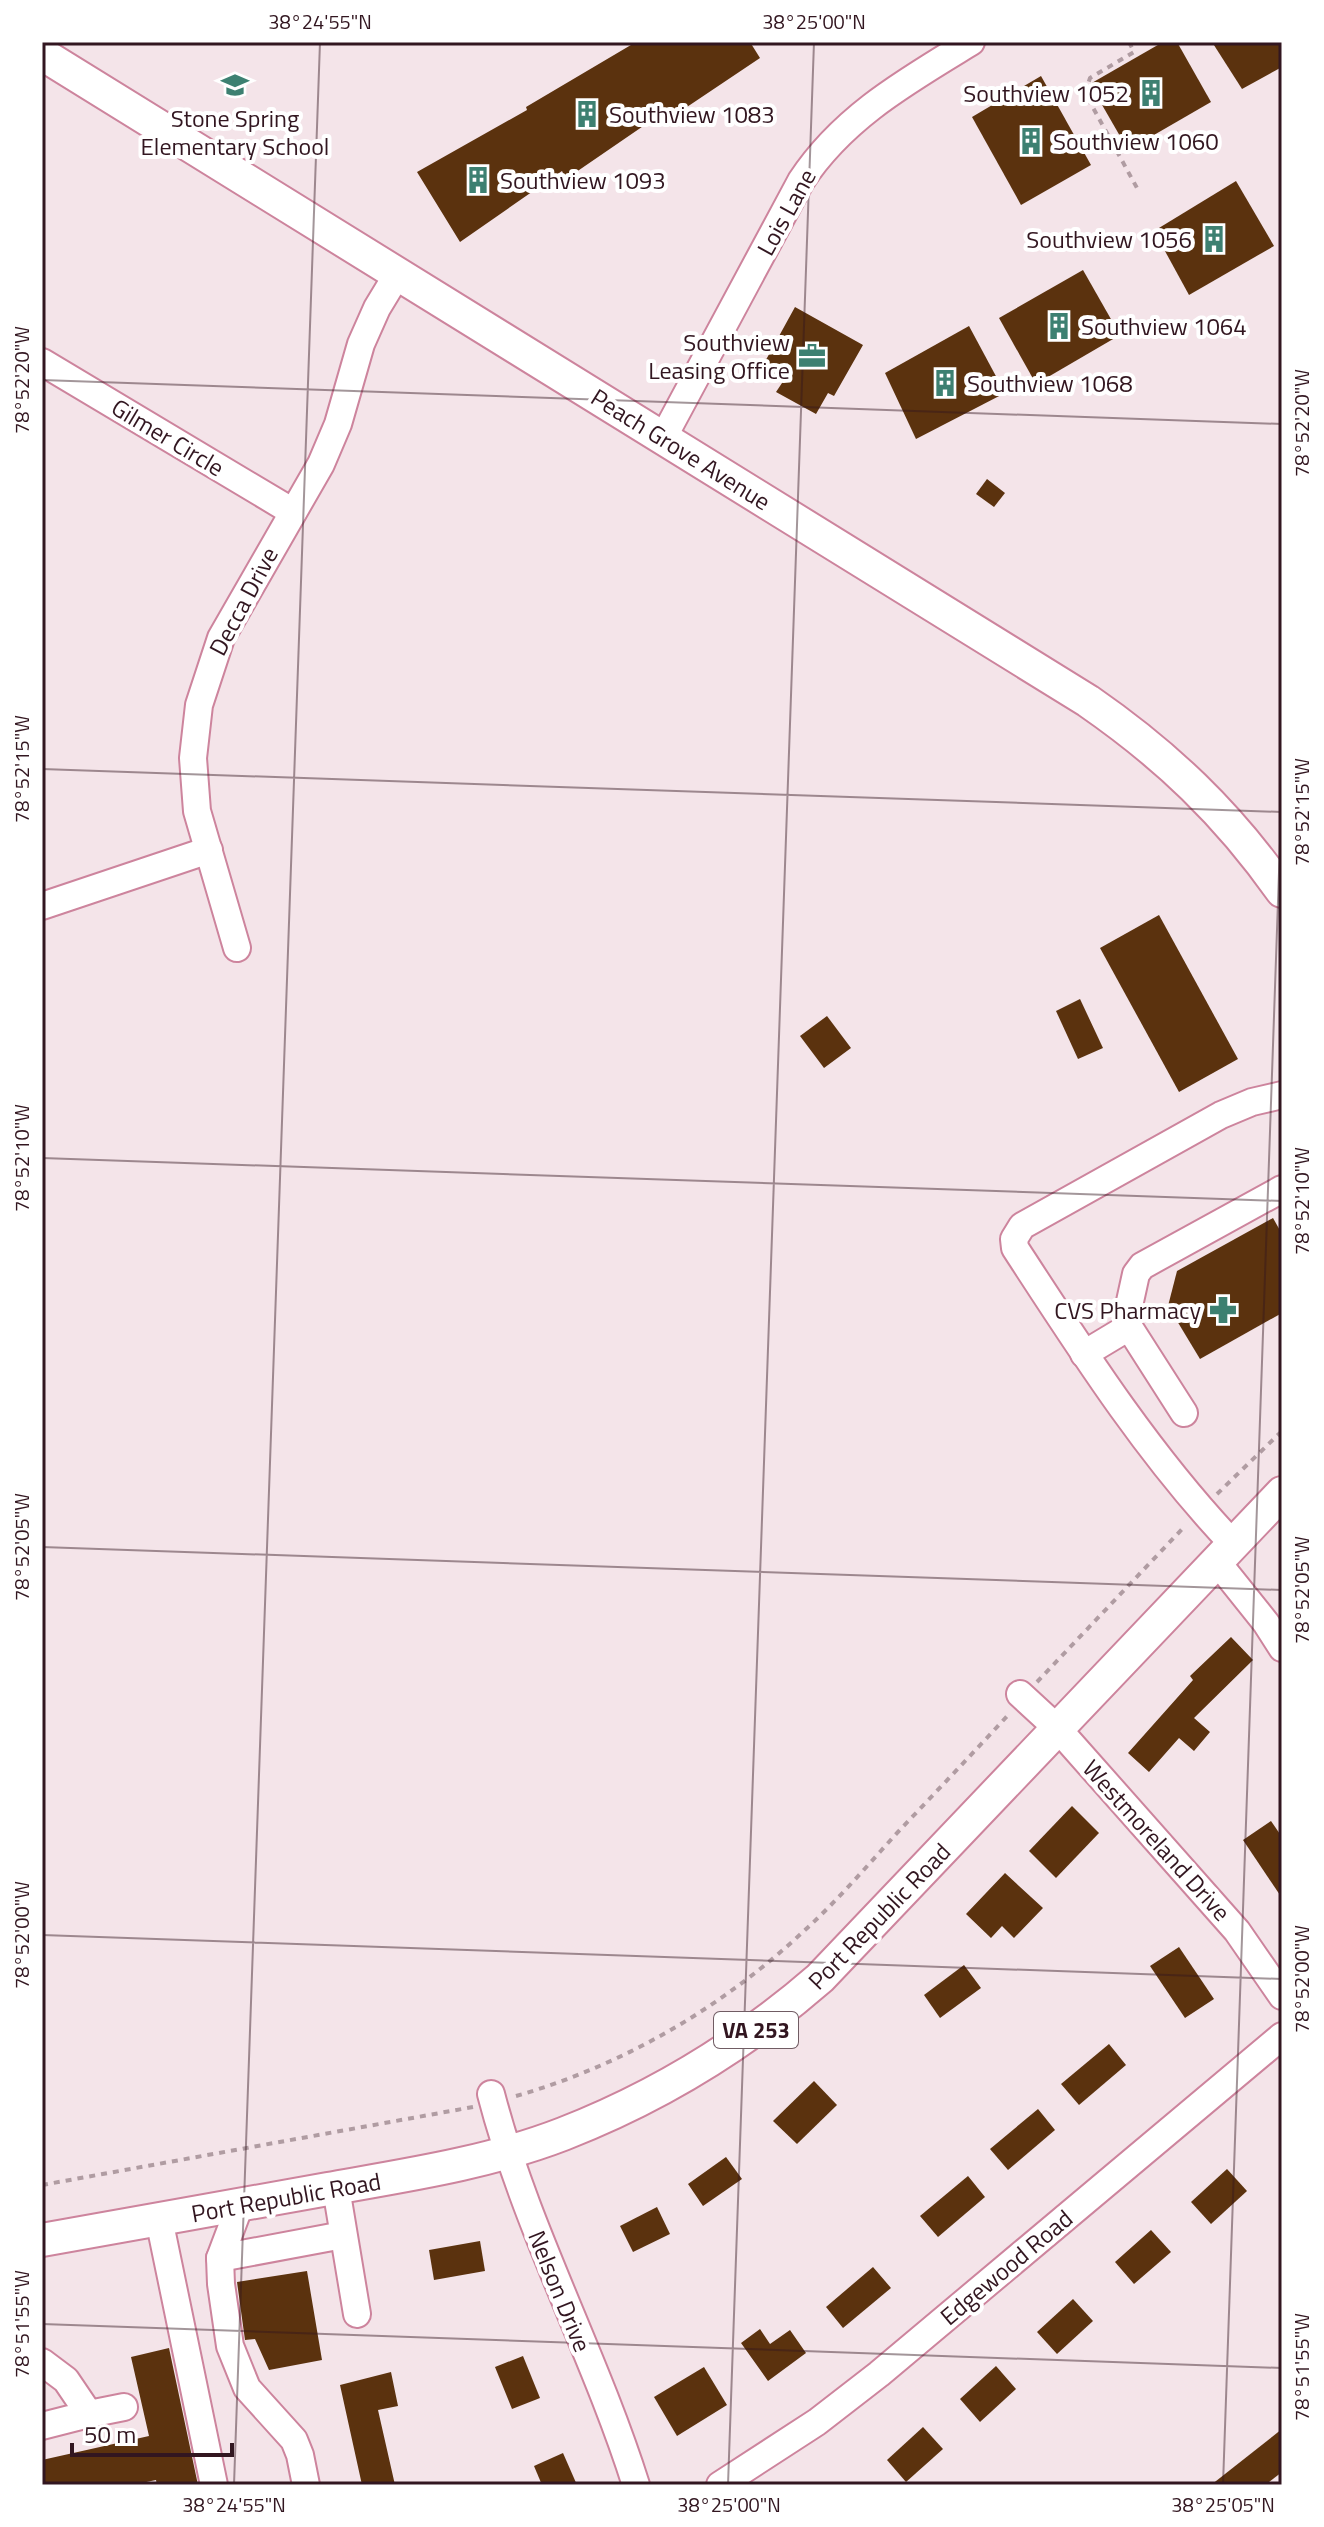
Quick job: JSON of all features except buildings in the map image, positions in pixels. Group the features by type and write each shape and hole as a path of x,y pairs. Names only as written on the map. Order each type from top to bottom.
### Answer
{"main road":[{"name":"Peach Grove Avenue","path":"42,54 1043,672 1139,737 1220,812 1248,843 1282,891"},
{"name":"Port Republic Road","path":"42,2240 439,2169 506,2151 563,2134 649,2096 721,2054 779,2013 852,1946 1282,1493"}],"street":[{"name":"Lois Lane","path":"663,438 814,162 841,132 875,102 971,42"},
{"name":"Decca Drive","path":"237,948 197,811 193,776 194,740 203,688 221,638 326,454 368,326 397,275"},
{"name":"Gilmer Circle","path":"42,362 293,512"},
{"path":"42,906 209,850"},
{"path":"1282,1095 1252,1102 1221,1115 1019,1228 1014,1239 1015,1248 1084,1354 1201,1510 1282,1648"},
{"path":"1184,1413 1129,1327 1127,1315 1136,1274 1142,1266 1282,1189"},
{"path":"1084,1354 1129,1327"},
{"name":"Westmoreland Drive","path":"1022,1697 1058,1729 1237,1931 1282,1996"},
{"name":"Edgewood Road","path":"720,2485 817,2422 879,2374 1282,2036"},
{"name":"Nelson Drive","path":"504,2095 506,2151 636,2485"},
{"path":"336,2188 357,2314"},
{"path":"240,2205 220,2258 230,2346 250,2392 294,2440 306,2485"},
{"path":"159,2219 214,2485"},
{"path":"220,2258 343,2235"},
{"path":"42,2362 66,2380 89,2414"},
{"path":"42,2426 124,2407"}],"path":[{"path":"1129,42 1134,52 1090,78 1085,93 1137,188"},
{"path":"1230,1480 1282,1431"},
{"path":"504,2095 599,2066 661,2036 716,2002 756,1972 807,1929 841,1894 1188,1523"},
{"path":"42,2185 467,2108"}],"place":[{"name":"Stone Spring Elementary School","path":"235,85"},
{"name":"Southview 1052","path":"1151,93"},
{"name":"Southview 1083","path":"587,114"},
{"name":"Southview 1060","path":"1031,141"},
{"name":"Southview 1093","path":"478,180"},
{"name":"Southview 1056","path":"1214,239"},
{"name":"Southview 1064","path":"1059,326"},
{"name":"Southview Leasing Office","path":"812,356"},
{"name":"Southview 1068","path":"945,383"},
{"name":"CVS Pharmacy","path":"1223,1310"}]}
